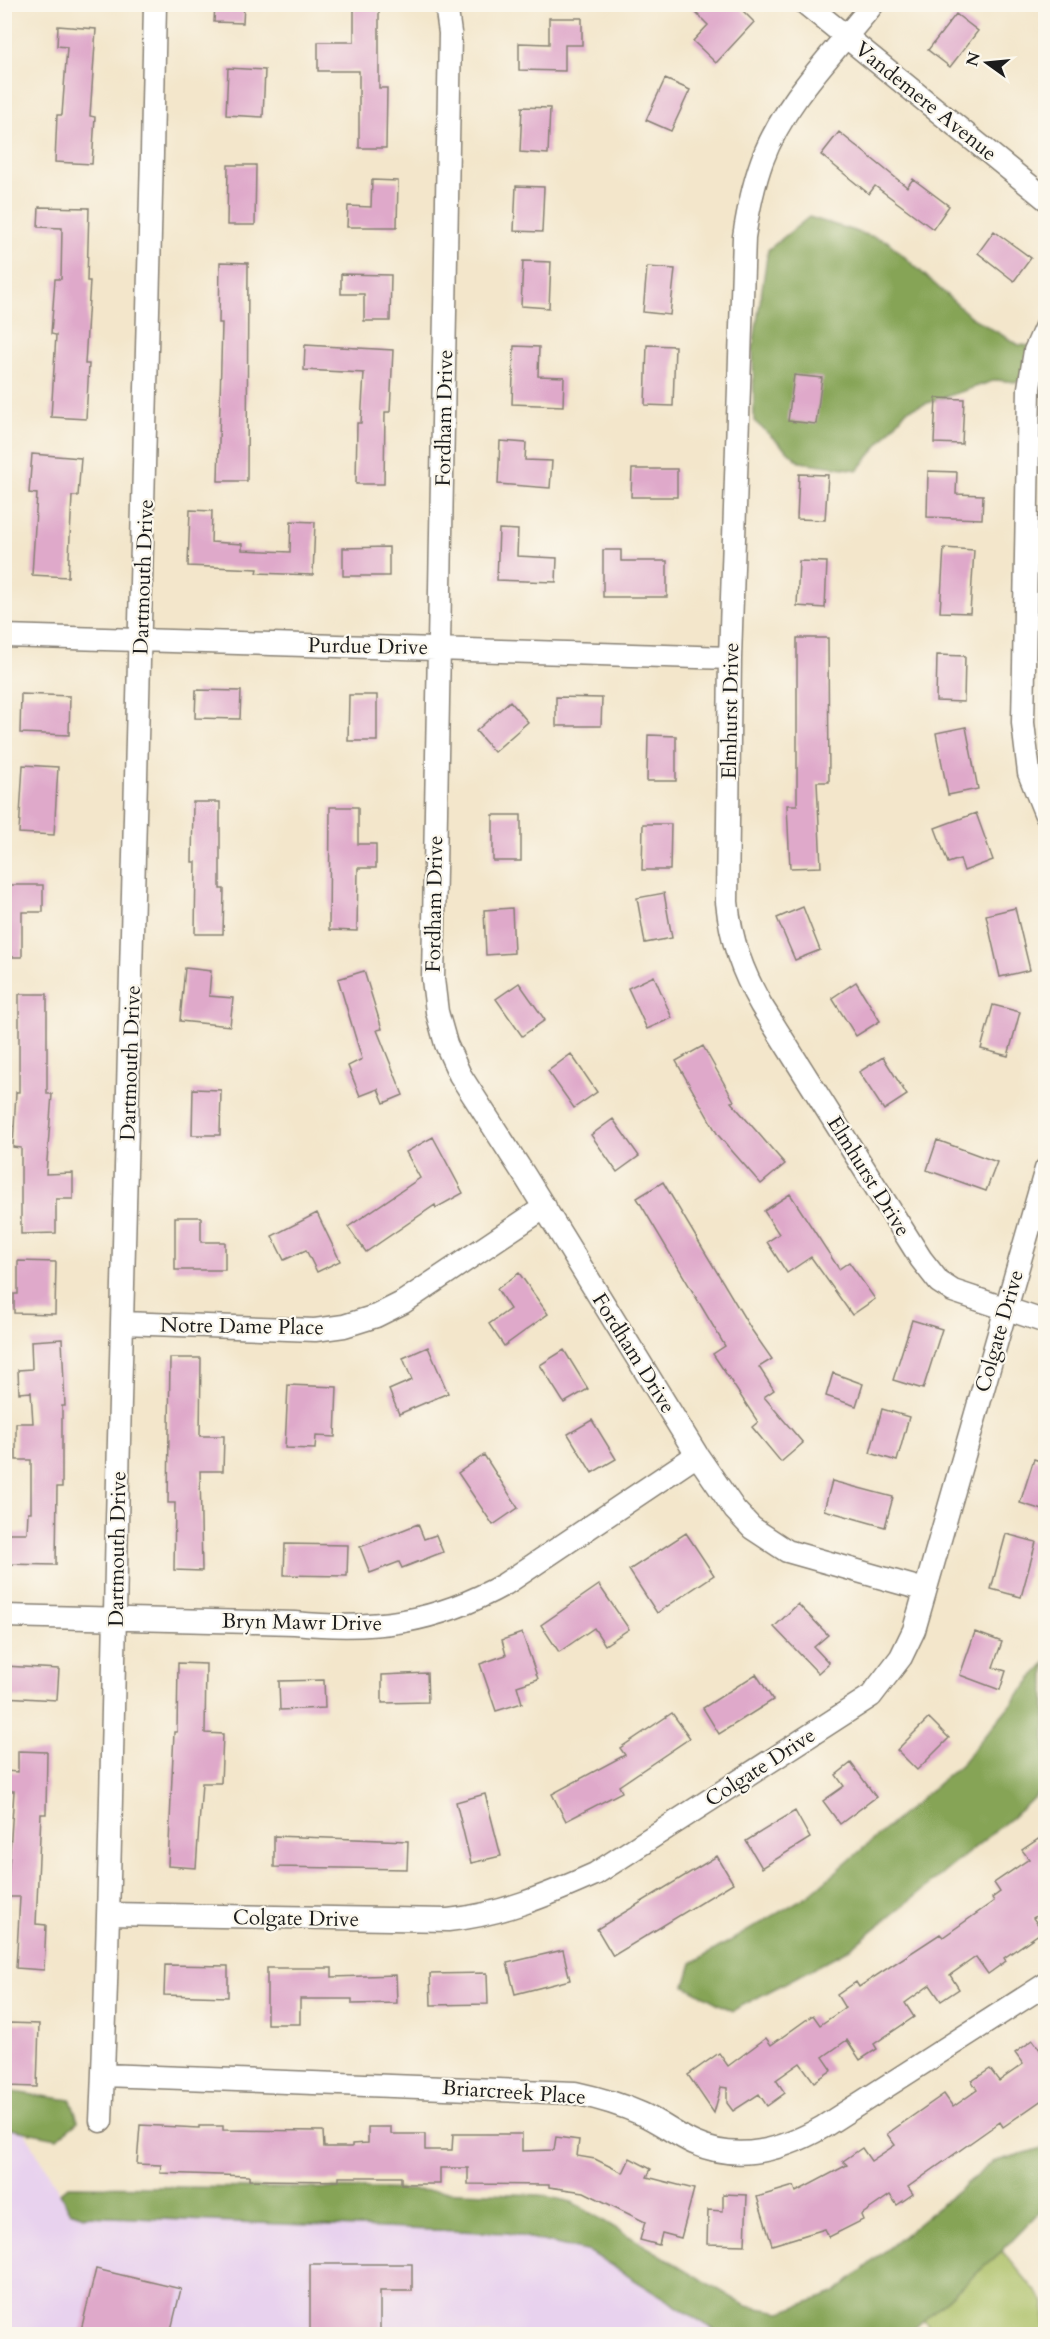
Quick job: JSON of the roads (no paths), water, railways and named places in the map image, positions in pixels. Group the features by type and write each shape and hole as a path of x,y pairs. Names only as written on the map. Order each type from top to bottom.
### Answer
{"street":[{"name":"Dartmouth Drive","path":"102,2121 141,641 155,4"},
{"name":"Fordham Drive","path":"446,4 450,33 433,979 437,1012 446,1044 460,1075 545,1207 696,1455 735,1510 769,1541 807,1559 924,1590"},
{"name":"Vandemere Avenue","path":"806,4 1046,199"},
{"name":"Elmhurst Drive","path":"873,4 803,90 780,125 763,159 750,199 744,237 730,658 727,902 730,931 746,979 921,1259 939,1282 953,1291 1046,1322"},
{"path":"1046,326 1035,351 1029,388 1023,723 1029,773 1046,815"},
{"name":"Purdue Drive","path":"4,636 730,658"},
{"name":"Colgate Drive","path":"109,1914 448,1920 502,1911 549,1895 595,1874 872,1696 901,1657 914,1630 1046,1169"},
{"name":"Notre Dame Place","path":"122,1323 315,1330 344,1326 376,1316 402,1303 545,1207"},
{"name":"Bryn Mawr Drive","path":"4,1616 295,1623 337,1627 397,1623 445,1612 480,1598 505,1584 696,1455"},
{"name":"Briarcreek Place","path":"103,2075 575,2093 624,2106 696,2144 740,2153 767,2151 796,2142 823,2127 1046,1984"}]}
